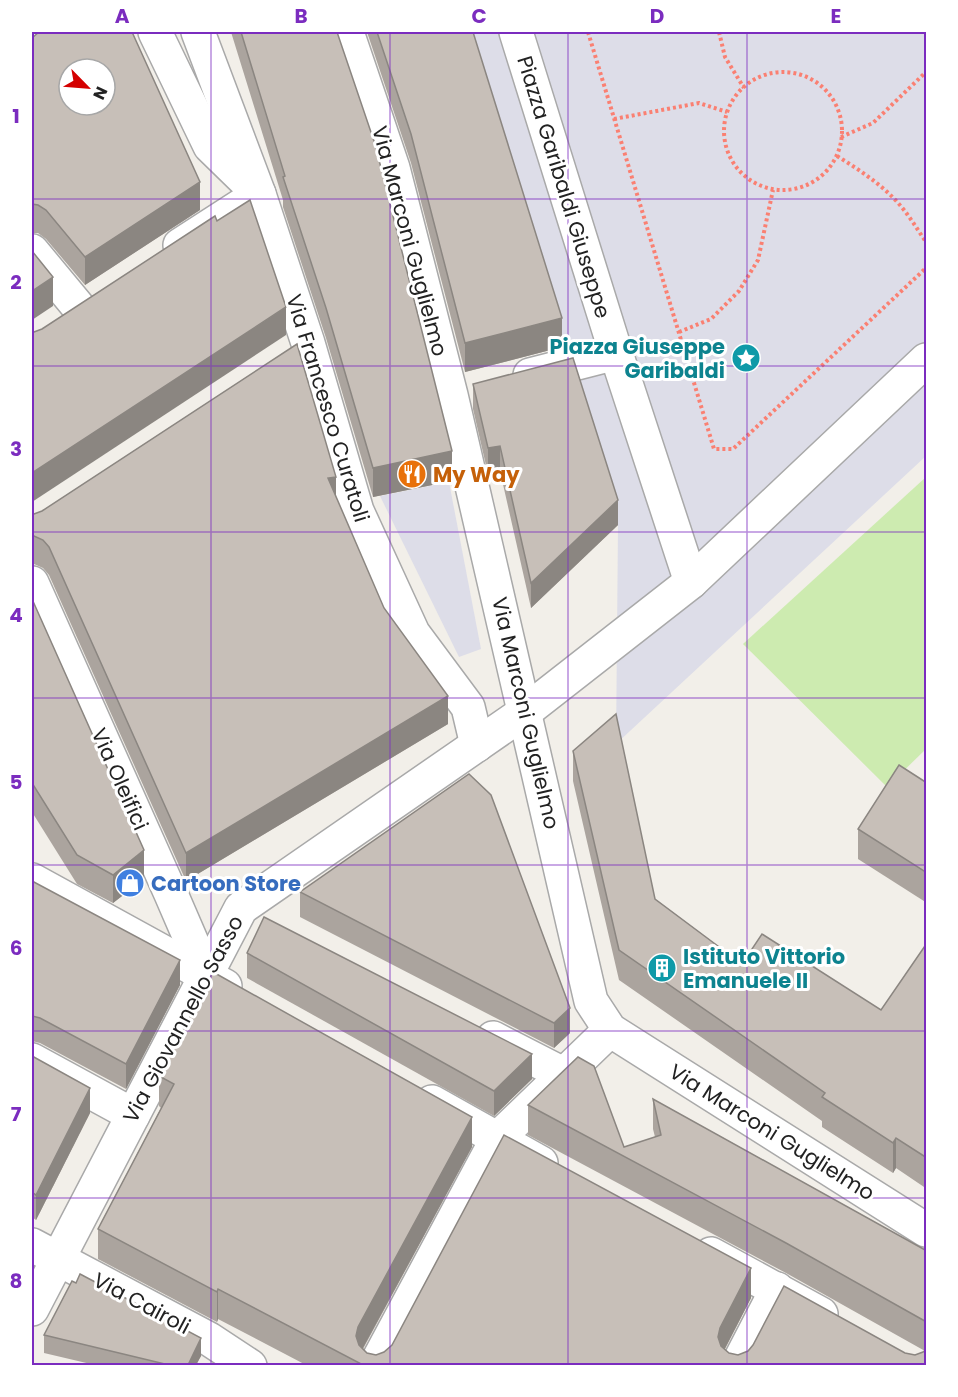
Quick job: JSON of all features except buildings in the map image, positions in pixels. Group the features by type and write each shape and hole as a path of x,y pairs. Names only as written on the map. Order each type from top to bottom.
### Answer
{"street":[{"name":"Via Francesco Curatoli","path":"155,32 210,146 259,194"},
{"name":"Via Francesco Curatoli","path":"198,32 259,194 308,343 357,511 413,633 468,707"},
{"name":"Via Marconi Guglielmo","path":"347,32 393,168 452,395 591,1001 610,1030 927,1230"},
{"name":"Piazza Garibaldi Giuseppe","path":"516,32 691,582"},
{"path":"160,258 259,194"},
{"path":"32,251 90,303 51,329"},
{"path":"278,362 308,343"},
{"path":"452,395 616,352"},
{"path":"477,745 468,707 526,711 691,582 927,360"},
{"name":"Via Oleifici","path":"32,584 206,975"},
{"name":"Via Giovannello Sasso","path":"32,1309 44,1252 134,1115 242,908 526,711"},
{"path":"32,880 247,998"},
{"path":"242,908 273,924"},
{"path":"470,1026 563,1074"},
{"path":"375,1365 497,1139 610,1030"},
{"path":"32,1060 134,1115"},
{"path":"403,1086 570,1178"},
{"path":"684,1239 846,1327"},
{"name":"Via Cairoli","path":"44,1252 209,1339 250,1365"},
{"path":"737,1365 777,1289"}],"path":[{"path":"588,32 714,448 733,449 927,268"},
{"path":"719,32 726,57 744,88"},
{"path":"788,72 806,77 821,87 833,101 840,118 841,137 837,156 826,171 812,183 793,190 773,190 754,183 738,170 727,153 723,133 727,112 737,94 752,81 769,74 788,72"},
{"path":"841,137 873,123 927,72"},
{"path":"614,119 699,103 727,112"},
{"path":"837,156 862,171 888,193 927,242"},
{"path":"679,332 711,319 739,291 758,260 773,190"}],"green space":[{"path":"926,477 926,749 887,787 743,644"}],"shaded area":[{"name":"Piazza Giuseppe Garibaldi","path":"464,32 926,32 926,456 616,744 618,525"},
{"path":"449,482 481,649 459,657 380,496"}],"place":[{"name":"Piazza Giuseppe Garibaldi","path":"746,358"},
{"name":"My Way","path":"412,474"},
{"name":"Cartoon Store","path":"130,883"},
{"name":"Istituto Vittorio Emanuele II","path":"662,968"}]}
